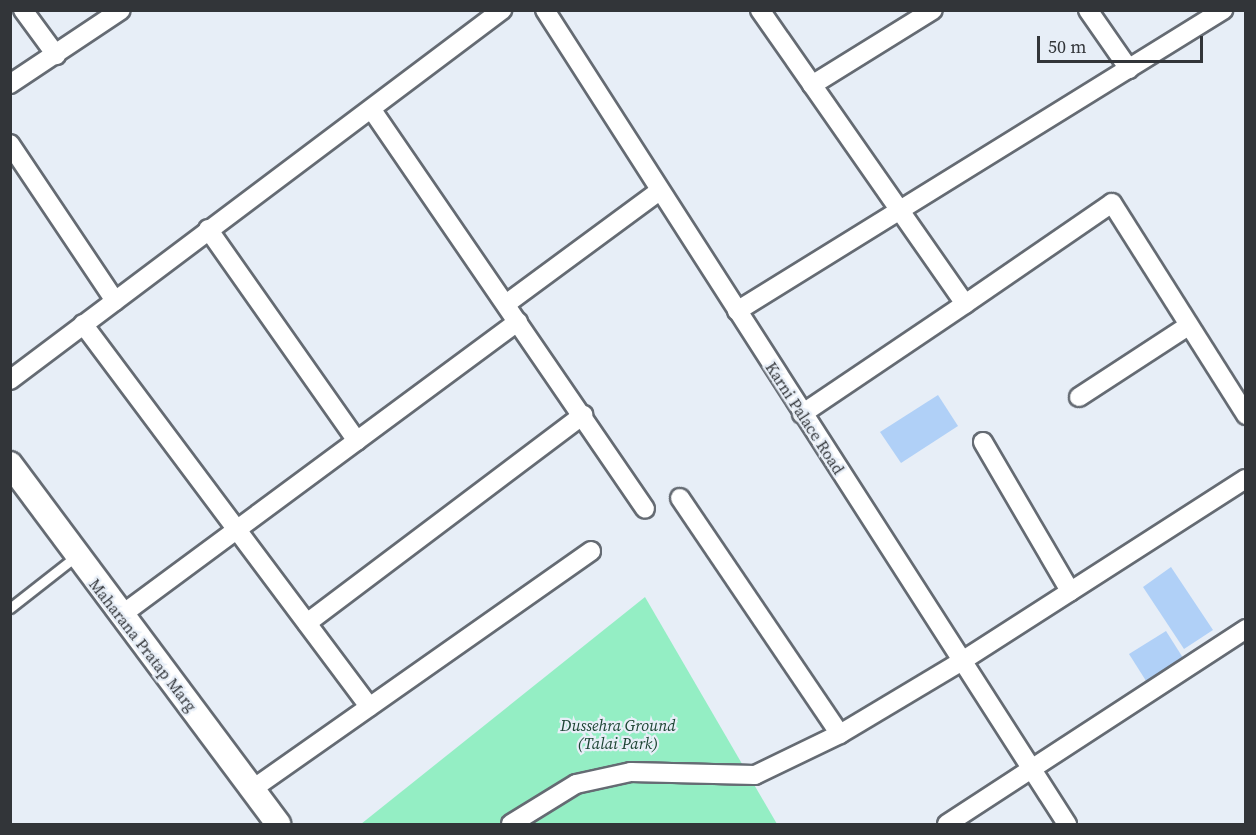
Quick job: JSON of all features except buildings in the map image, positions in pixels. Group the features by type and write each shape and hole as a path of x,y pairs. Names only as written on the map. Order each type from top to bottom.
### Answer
{"street":[{"path":"23,10 56,56"},
{"path":"10,84 56,56 121,10"},
{"path":"10,380 502,10"},
{"name":"Karni Palace Road","path":"546,10 659,191 1067,825"},
{"path":"760,10 965,304"},
{"path":"812,85 933,10"},
{"path":"1088,10 1129,69"},
{"path":"736,311 1223,10"},
{"path":"372,110 584,415 645,508"},
{"path":"10,144 115,301"},
{"path":"506,304 659,191"},
{"path":"802,414 1112,203 1245,415"},
{"path":"208,229 357,441"},
{"path":"120,616 518,322"},
{"path":"83,324 369,707"},
{"path":"1078,397 1188,326"},
{"path":"307,623 584,415"},
{"path":"983,442 1070,591"},
{"name":"Maharana Pratap Marg","path":"10,464 75,557 254,788 278,825"},
{"path":"511,825 576,784 631,772 755,775 840,734 962,661 1245,479"},
{"path":"680,498 840,734"},
{"path":"254,788 591,551"},
{"path":"946,825 1245,629"}],"lane":[{"path":"10,608 75,557"}],"green space":[{"name":"Dussehra Ground (Talai Park)","path":"645,597 777,824 361,824"}]}
